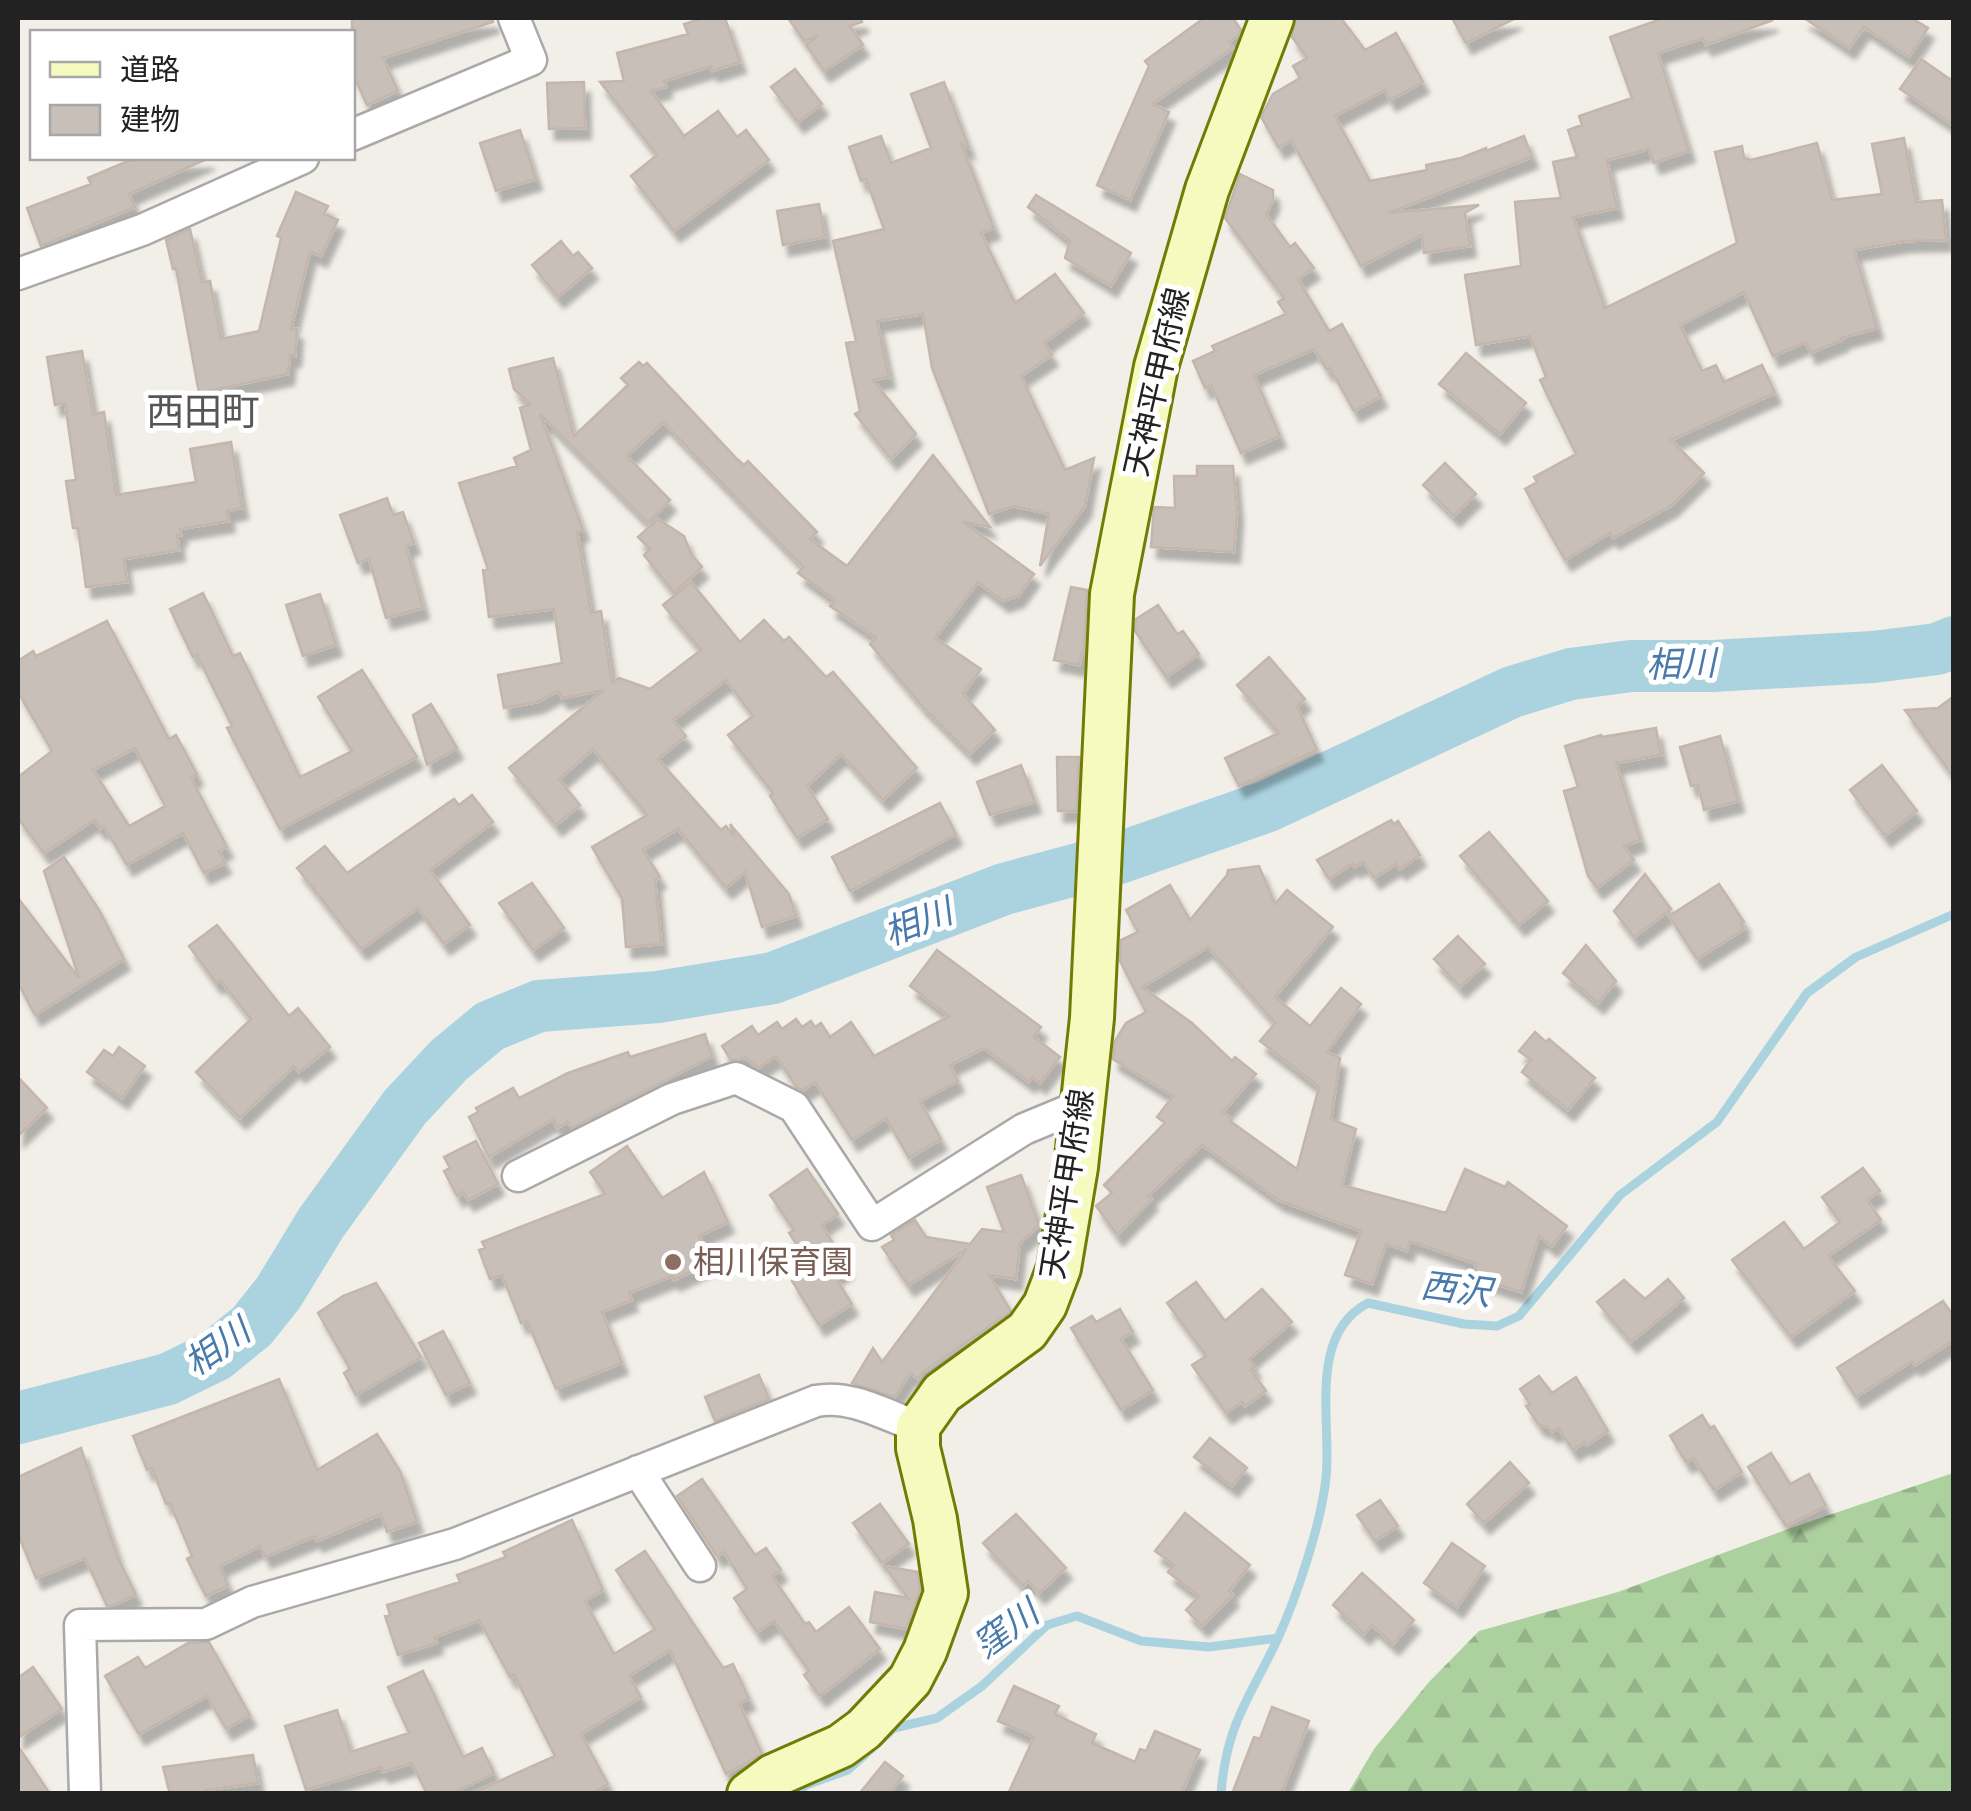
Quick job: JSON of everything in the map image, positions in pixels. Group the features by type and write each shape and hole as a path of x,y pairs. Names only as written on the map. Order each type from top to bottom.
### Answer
{"main road":[{"name":"天神平甲府線","path":"918,1428 942,1392 1027,1331 1038,1318 1059,1268 1076,1167 1092,1018 1112,594 1156,367 1207,190 1272,18"},
{"path":"749,1794 773,1776 841,1746 864,1729 910,1680 926,1652 946,1592 935,1519 918,1448 918,1428"}],"street":[{"path":"355,134 531,60 514,18"},
{"path":"18,274 142,230 299,160"},
{"path":"518,1176 672,1099 736,1078 794,1108 872,1225 1024,1129 1082,1105"},
{"path":"85,1794 80,1625 206,1624 252,1602 455,1544 816,1401 834,1398 918,1428"},
{"path":"638,1471 700,1566"}],"green space":[{"path":"1953,1473 1953,1793 1348,1793 1374,1749 1429,1682 1479,1631 1618,1592"}],"building":[{"path":"352,18 492,18 493,22 383,58 398,91 367,105 355,79"},
{"path":"704,18 725,18 740,62 712,71 711,66 664,81 666,87 651,91 684,136 718,111 737,137 746,130 769,160 674,231 631,176 657,155 600,82 624,81 617,53 688,34 684,24"},
{"path":"788,18 861,18 862,22 850,26 863,45 824,71 806,45 818,36 804,41"},
{"path":"1204,18 1233,18 1241,30 1229,42 1233,48 1152,104 1169,112 1130,200 1097,185 1149,66 1145,61"},
{"path":"1296,18 1341,18 1365,50 1396,33 1423,82 1390,100 1385,90 1335,116 1370,181 1427,170 1426,165 1486,151 1524,136 1532,157 1388,213 1479,205 1465,213 1470,246 1424,253 1422,235 1361,266 1291,140 1279,148 1261,117 1273,94 1300,78 1293,66 1307,58 1292,37"},
{"path":"1452,18 1516,18 1466,43"},
{"path":"1664,18 1773,20 1706,45 1703,38 1658,53 1689,151 1654,163 1649,149 1607,160 1617,208 1573,217 1605,308 1737,243 1715,152 1742,146 1744,158 1751,160 1817,143 1832,200 1882,194 1872,144 1904,138 1916,202 1942,200 1946,240 1906,241 1854,250 1877,328 1841,338 1810,353 1806,342 1773,356 1744,292 1680,325 1702,371 1716,365 1724,382 1762,365 1775,393 1671,440 1704,473 1672,505 1613,538 1610,533 1565,560 1525,489 1537,482 1534,477 1576,454 1540,380 1546,377 1530,336 1476,345 1465,275 1521,266 1515,202 1561,198 1553,162 1577,157 1568,130 1582,125 1579,116 1632,98 1610,37"},
{"path":"1804,18 1911,18 1928,28 1909,57 1864,27 1849,48"},
{"path":"1921,59 1954,82 1954,126 1900,89"},
{"path":"795,69 822,104 798,122 771,87"},
{"path":"584,82 585,128 549,129 547,83"},
{"path":"944,82 969,148 961,143 994,228 981,233 1015,303 1055,274 1084,313 1044,343 1052,355 1021,376 1065,470 1094,458 1085,506 1040,566 1049,514 1013,506 989,514 932,368 923,314 877,321 889,377 873,380 916,434 891,459 855,414 860,411 846,343 856,341 833,241 884,229 866,179 861,181 849,147 881,136 891,163 931,148 911,94"},
{"path":"520,130 536,179 496,191 480,143"},
{"path":"130,160 205,160 129,194 135,207 41,246 27,208 91,184 88,178"},
{"path":"1240,174 1273,190 1266,214 1290,247 1295,243 1314,268 1298,279 1329,331 1342,324 1381,396 1354,411 1330,368 1327,370 1314,349 1254,375 1280,436 1241,453 1211,385 1205,388 1193,361 1215,351 1212,346 1286,314 1278,302 1284,298 1225,218"},
{"path":"296,192 328,206 324,214 338,220 321,256 310,251 291,329 297,329 295,356 290,355 288,374 199,393 176,268 173,269 166,240 190,229 202,282 210,281 221,339 259,331 281,238 277,236"},
{"path":"1036,195 1131,253 1111,286 1065,258 1070,241 1028,207"},
{"path":"819,204 825,237 783,245 777,211"},
{"path":"561,241 573,256 578,252 592,268 558,297 532,265"},
{"path":"82,351 93,414 104,412 116,495 196,482 190,449 231,442 242,508 227,511 229,521 180,529 179,550 124,559 127,582 86,587 78,528 73,528 66,481 76,480 65,403 55,405 47,357"},
{"path":"1466,353 1526,403 1500,434 1439,384"},
{"path":"553,358 574,436 628,385 621,378 639,362 643,366 647,363 737,459 744,465 748,461 817,532 810,539 847,566 933,455 990,527 963,522 1034,574 1018,596 1003,601 978,582 935,638 981,669 963,694 995,730 970,754 922,706 870,644 876,638 830,606 835,600 798,573 803,567 663,422 627,456 670,500 648,523 540,414 583,530 577,532 591,613 601,611 612,683 619,678 650,689 701,650 663,605 691,582 740,642 764,620 784,641 789,637 826,677 833,672 917,768 883,800 841,754 807,786 828,819 797,838 770,796 773,793 728,735 753,716 726,680 673,720 686,736 658,759 721,830 726,826 734,836 730,824 789,894 796,916 762,927 745,872 726,888 678,829 643,850 660,877 655,880 661,944 626,947 622,898 592,847 647,815 593,749 559,779 580,805 556,825 509,768 604,690 562,698 558,691 537,702 504,708 498,675 562,663 554,609 489,617 483,570 488,569 459,483 517,466 514,458 531,450 520,408 530,404 514,389 509,369"},
{"path":"1445,463 1476,494 1454,516 1423,485"},
{"path":"1197,466 1233,466 1237,512 1234,552 1151,547 1154,507 1175,508 1174,476 1197,476"},
{"path":"387,498 393,515 403,512 414,543 406,546 423,608 386,618 369,559 358,563 340,515"},
{"path":"658,519 684,536 702,567 674,593 644,555 650,549 638,537"},
{"path":"1071,587 1087,590 1084,648 1079,665 1054,660"},
{"path":"203,593 233,656 240,653 300,777 352,751 318,697 362,670 417,757 280,829 227,728 232,726 197,655 193,657 170,609"},
{"path":"320,594 336,645 303,656 286,605"},
{"path":"1158,605 1177,634 1183,631 1199,654 1166,677 1135,631 1136,619"},
{"path":"107,621 169,739 176,735 197,774 191,778 227,847 219,851 225,863 204,873 183,833 127,865 104,826 100,829 94,820 44,853 18,818 18,777 52,751 18,692 18,661 33,651 36,656","holes":["135,748 165,806 129,826 93,770"]},
{"path":"1269,657 1305,699 1297,706 1317,750 1239,786 1225,758 1279,733 1237,685"},
{"path":"1954,696 1954,778 1905,710 1938,708"},
{"path":"431,704 457,748 427,765 413,715"},
{"path":"1656,728 1661,755 1616,763 1640,840 1624,846 1634,860 1597,888 1588,876 1564,791 1578,787 1565,746 1601,735"},
{"path":"1720,736 1738,801 1704,810 1698,785 1691,786 1680,747"},
{"path":"1057,757 1079,757 1077,811 1058,811"},
{"path":"1021,765 1035,802 990,815 977,782"},
{"path":"1882,765 1917,811 1885,836 1850,790"},
{"path":"472,795 493,822 430,870 470,925 444,944 418,908 361,949 297,868 325,846 347,873 454,799 459,805"},
{"path":"940,803 956,834 850,891 832,857"},
{"path":"1391,820 1394,824 1398,821 1420,855 1400,869 1396,864 1374,878 1363,862 1355,867 1353,863 1329,879 1317,860"},
{"path":"1489,832 1548,901 1519,925 1460,856"},
{"path":"64,857 99,910 124,959 35,1015 18,983 18,898 79,978 44,871"},
{"path":"1259,866 1275,904 1287,890 1333,927 1275,997 1310,1026 1341,988 1361,1004 1327,1052 1340,1058 1331,1119 1356,1129 1342,1185 1446,1213 1465,1169 1505,1187 1508,1182 1567,1226 1552,1246 1539,1236 1521,1292 1473,1277 1477,1264 1410,1241 1407,1251 1386,1244 1372,1284 1345,1275 1361,1231 1278,1200 1202,1145 1148,1196 1152,1199 1117,1235 1096,1206 1112,1193 1104,1185 1165,1123 1157,1117 1173,1096 1113,1059 1115,1041 1126,1023 1146,1012 1120,961 1121,940 1138,932 1126,910 1170,885 1190,920 1228,870","holes":["1208,947 1275,1023 1260,1041 1319,1087 1297,1169 1223,1112 1256,1074 1235,1057 1232,1061 1192,1023 1142,987"]},
{"path":"1645,874 1671,909 1634,937 1614,911"},
{"path":"532,883 564,928 533,950 499,903"},
{"path":"1719,884 1744,922 1744,929 1697,959 1669,916"},
{"path":"217,925 289,1016 298,1008 330,1047 299,1072 294,1066 240,1118 196,1072 251,1019 220,980 216,983 189,946"},
{"path":"1458,936 1485,964 1460,987 1434,959"},
{"path":"1586,945 1616,981 1598,1003 1563,973"},
{"path":"937,950 1041,1027 1034,1037 1060,1057 1040,1083 1032,1077 1029,1082 984,1048 950,1065 958,1081 920,1101 941,1139 909,1158 886,1118 852,1140 815,1082 803,1090 797,1088 776,1056 758,1068 746,1058 731,1060 722,1046 752,1026 758,1035 777,1022 782,1029 796,1019 802,1027 811,1021 815,1027 821,1023 830,1037 851,1022 874,1056 949,1016 910,986"},
{"path":"1535,1032 1595,1078 1568,1110 1522,1072 1531,1060 1519,1051"},
{"path":"705,1034 712,1056 572,1128 568,1122 557,1128 553,1119 489,1157 469,1117 478,1112 476,1108 513,1088 519,1098 568,1073 628,1052 630,1057"},
{"path":"119,1047 145,1066 122,1098 87,1072 104,1050 113,1056"},
{"path":"18,1077 47,1108 18,1136"},
{"path":"476,1141 498,1184 468,1200 463,1192 457,1196 444,1171 450,1168 444,1157"},
{"path":"627,1146 662,1198 704,1172 728,1222 699,1236 712,1262 674,1280 672,1276 629,1293 632,1300 602,1312 622,1363 556,1389 527,1321 521,1323 502,1275 490,1279 479,1250 485,1248 482,1242 605,1194 590,1172"},
{"path":"1863,1168 1880,1191 1867,1200 1881,1220 1828,1256 1855,1291 1791,1337 1732,1260 1784,1222 1804,1249 1840,1222 1822,1197"},
{"path":"807,1169 838,1214 822,1225 847,1267 834,1275 852,1304 819,1325 792,1281 812,1268 789,1233 794,1230 770,1195"},
{"path":"1021,1175 1039,1225 1020,1243 1016,1279 989,1275 1011,1311 918,1379 910,1373 895,1397 852,1383 873,1348 882,1362 967,1249 908,1285 882,1247 894,1240 891,1235 915,1220 926,1237 970,1244 982,1229 1004,1232 987,1187"},
{"path":"1668,1279 1684,1298 1631,1342 1597,1302 1624,1280 1645,1299"},
{"path":"1196,1282 1225,1321 1262,1289 1292,1322 1249,1359 1255,1367 1251,1370 1266,1391 1245,1406 1242,1402 1226,1413 1192,1365 1206,1356 1167,1303"},
{"path":"376,1283 421,1357 356,1395 344,1373 350,1369 318,1313 343,1296"},
{"path":"1943,1301 1954,1317 1954,1340 1856,1397 1837,1368"},
{"path":"1120,1309 1133,1332 1121,1339 1153,1390 1121,1410 1071,1328 1092,1316 1096,1322"},
{"path":"443,1331 470,1383 446,1395 419,1343"},
{"path":"759,1375 769,1399 715,1421 705,1397"},
{"path":"1539,1376 1552,1393 1576,1377 1608,1431 1573,1450 1558,1428 1552,1432 1539,1425 1520,1389"},
{"path":"279,1379 317,1470 377,1434 400,1471 417,1522 387,1532 381,1514 317,1541 315,1536 265,1557 260,1546 220,1566 228,1586 206,1596 187,1559 192,1556 170,1503 166,1504 152,1468 147,1470 133,1436"},
{"path":"1702,1415 1710,1428 1714,1426 1742,1472 1714,1490 1693,1458 1686,1462 1670,1436"},
{"path":"1210,1438 1247,1468 1232,1486 1194,1457"},
{"path":"81,1448 118,1558 136,1595 111,1606 107,1606 85,1558 36,1578 18,1534 18,1477"},
{"path":"1771,1453 1790,1484 1809,1474 1826,1506 1786,1526 1748,1467"},
{"path":"1510,1462 1529,1483 1484,1523 1467,1504"},
{"path":"702,1479 755,1555 766,1548 781,1570 772,1576 805,1624 809,1622 816,1632 849,1607 880,1649 820,1696 804,1675 809,1671 774,1621 757,1632 734,1598 747,1589 724,1552 717,1556 677,1496"},
{"path":"1380,1500 1398,1526 1375,1541 1357,1515"},
{"path":"880,1504 909,1544 882,1563 853,1523"},
{"path":"1185,1513 1250,1565 1229,1591 1233,1595 1202,1626 1186,1610 1199,1596 1168,1572 1174,1565 1155,1551"},
{"path":"1016,1514 1066,1568 1039,1593 1028,1581 1023,1586 983,1543"},
{"path":"572,1520 603,1590 585,1601 614,1654 655,1629 616,1570 645,1551 723,1668 733,1664 749,1699 739,1703 762,1754 726,1774 670,1650 629,1676 641,1697 581,1734 608,1784 591,1794 470,1794 555,1756 514,1675 510,1677 479,1620 435,1637 437,1643 398,1655 385,1616 390,1615 387,1605 460,1582 457,1575 506,1557 503,1552"},
{"path":"1452,1543 1485,1566 1457,1607 1424,1583"},
{"path":"884,1566 918,1572 920,1590 907,1629 870,1622 875,1592 908,1598"},
{"path":"1362,1573 1414,1620 1393,1644 1372,1625 1364,1634 1333,1605"},
{"path":"209,1642 250,1715 226,1729 207,1696 139,1734 105,1676 138,1657 145,1668 188,1643"},
{"path":"33,1667 62,1709 18,1738 18,1678"},
{"path":"423,1671 463,1757 482,1748 494,1773 451,1794 427,1794 412,1763 383,1772 381,1767 306,1790 285,1726 337,1710 351,1752 409,1733 388,1687"},
{"path":"1014,1686 1059,1706 1055,1714 1096,1734 1092,1743 1135,1762 1140,1749 1146,1751 1155,1731 1200,1750 1181,1794 1008,1794 1034,1737 998,1721"},
{"path":"1272,1707 1309,1721 1281,1794 1232,1794 1254,1737 1260,1739"},
{"path":"18,1746 50,1794 18,1794"},
{"path":"253,1755 258,1783 206,1790 207,1794 170,1794 163,1767"},
{"path":"885,1762 903,1776 889,1794 859,1794"}],"waterway":[{"name":"相川","path":"18,1418 168,1379 215,1356 252,1326 279,1292 321,1223 405,1107 449,1060 490,1026 539,1006 658,997 773,978 1004,889 1119,858 1268,806 1512,692 1571,674 1631,666 1713,666 1873,657 1937,649 1954,642"},
{"name":"西沢","path":"1221,1794 1234,1730 1278,1638 1314,1538 1326,1478 1329,1358 1349,1317 1368,1303 1464,1324 1497,1326 1519,1316 1620,1195 1717,1122 1807,993 1856,957 1954,914"},
{"name":"窪川","path":"796,1794 806,1785 848,1770 894,1728 937,1718 982,1686 1047,1625 1077,1616 1141,1641 1209,1647 1278,1638"}],"place":[{"name":"相川保育園","path":"673,1262"}],"district":[{"name":"西田町","path":"203,412"}]}
